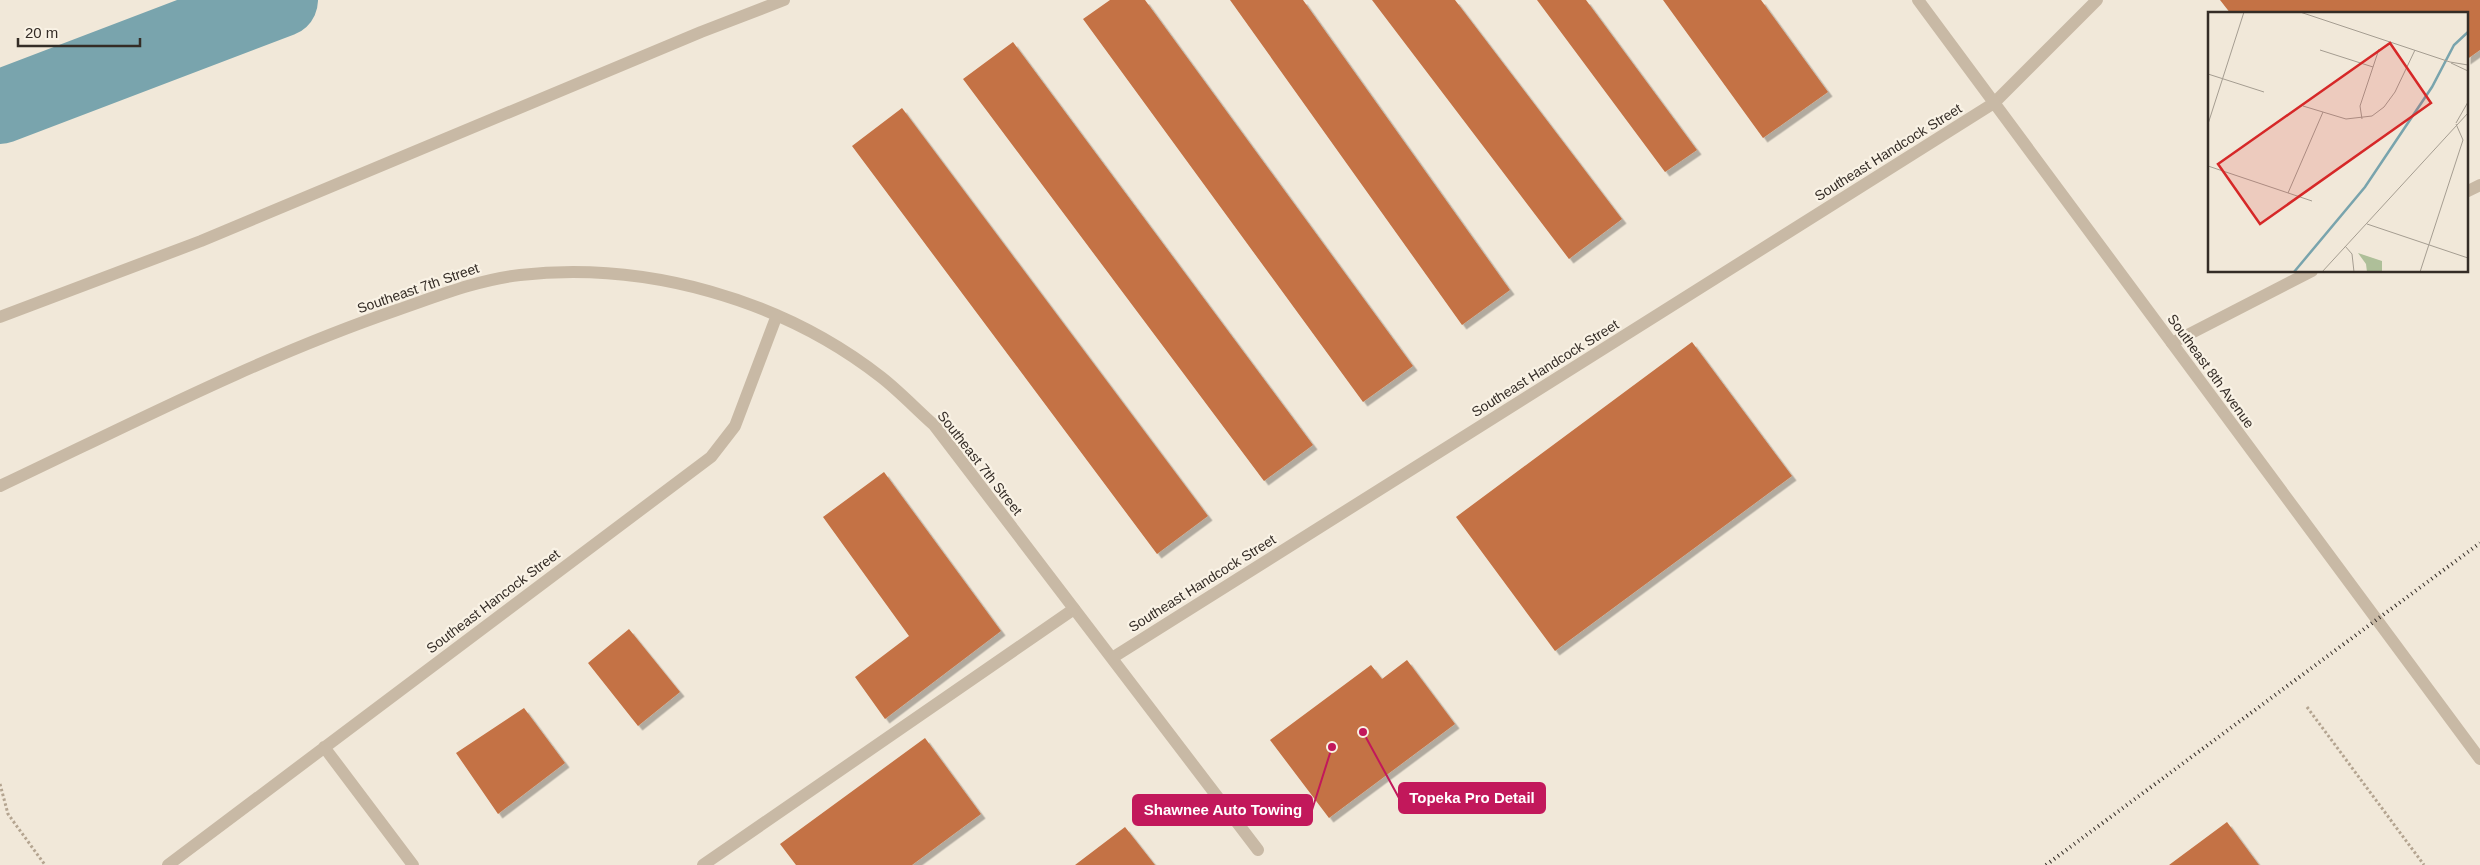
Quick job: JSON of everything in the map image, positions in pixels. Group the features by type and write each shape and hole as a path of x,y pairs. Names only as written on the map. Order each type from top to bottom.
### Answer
{"street":[{"path":"0,317 201,241 701,32 784,0"},
{"name":"Southeast 8th Avenue","path":"1918,0 2480,759"},
{"name":"Southeast Handcock Street","path":"1112,658 1994,103 2097,0"},
{"path":"2468,191 2480,185"},
{"path":"2172,343 2310,272"},
{"name":"Southeast 7th Street","path":"0,486 277,356 378,316 484,281 522,275 604,273 668,281 742,301 777,315 820,337 880,377 934,425 1258,850"},
{"name":"Southeast Hancock Street","path":"168,865 711,457 735,426 777,315"},
{"path":"703,865 1074,609"},
{"path":"324,747 414,865"}],"path":[{"path":"2306,707 2424,865"},
{"path":"0,784 8,814 44,865"}],"building":[{"path":"1110,0 1145,0 1413,366 1363,402 1083,19"},
{"path":"1230,0 1303,0 1510,290 1462,325"},
{"path":"1372,0 1455,0 1622,219 1569,259"},
{"path":"1537,0 1586,0 1697,150 1665,172"},
{"path":"1663,0 1761,0 1828,92 1763,138"},
{"path":"2220,0 2480,0 2480,50 2468,59 2468,12 2229,12"},
{"path":"1013,42 1313,445 1264,481 963,79"},
{"path":"902,108 1208,516 1157,554 852,146"},
{"path":"1692,342 1792,476 1555,651 1456,517"},
{"path":"884,472 1001,631 885,719 855,677 909,636 823,517"},
{"path":"629,629 680,692 638,726 588,663"},
{"path":"1407,660 1455,724 1329,818 1270,740 1371,665 1382,679"},
{"path":"524,708 565,763 498,814 456,753"},
{"path":"925,738 981,814 912,865 796,865 780,844"},
{"path":"2227,822 2259,865 2169,865"},
{"path":"1125,827 1155,865 1075,865"}],"waterway":[{"path":"0,107 281,0"}],"railway":[{"path":"2046,865 2480,543"}],"place":[{"name":"Topeka Pro Detail","path":"1363,732"},
{"name":"Shawnee Auto Towing","path":"1332,747"}]}
